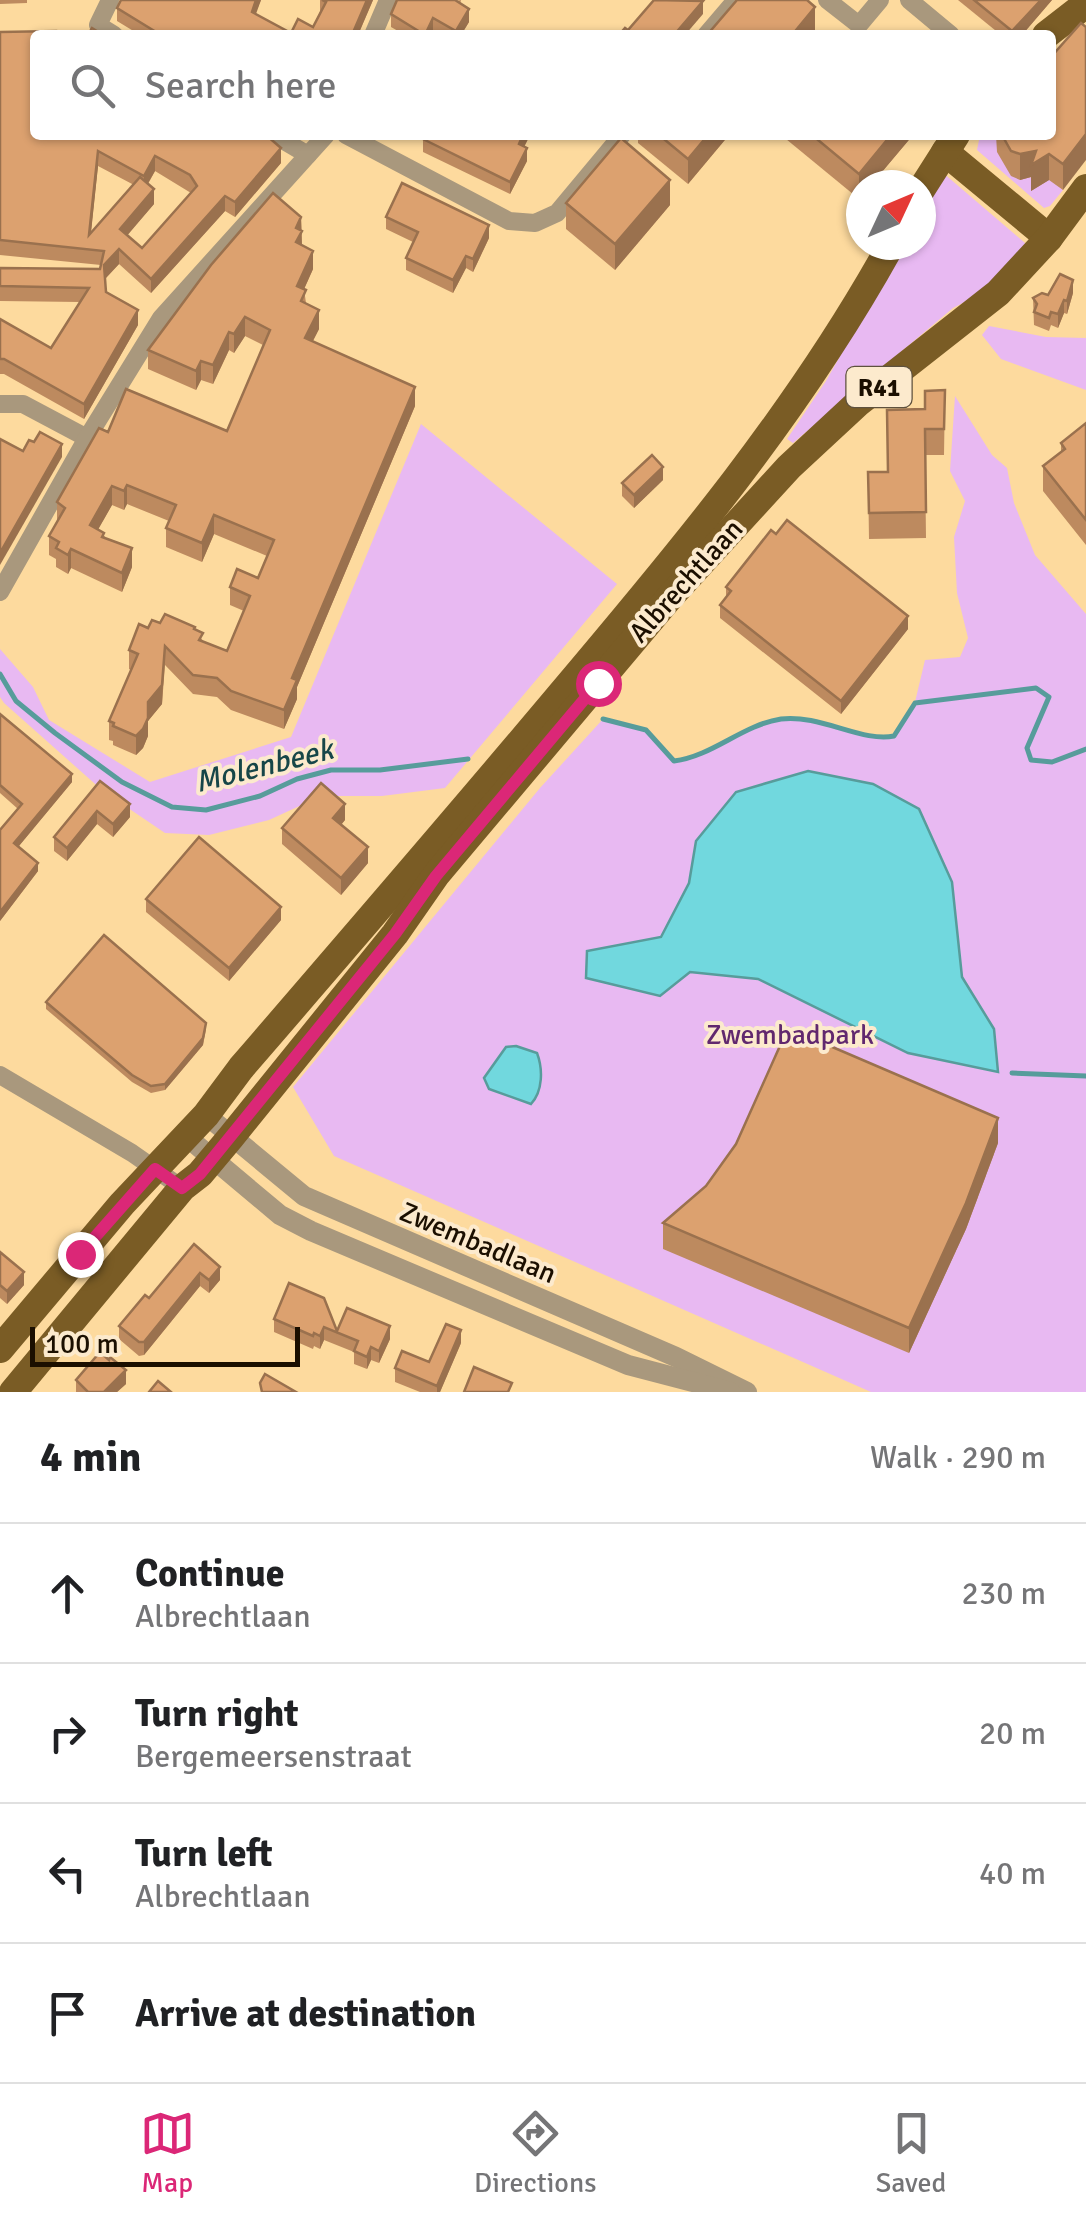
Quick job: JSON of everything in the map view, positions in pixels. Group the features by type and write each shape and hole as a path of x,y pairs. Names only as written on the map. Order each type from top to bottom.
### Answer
{"main road":[{"path":"1052,30 1086,4"},
{"path":"933,170 950,143 1049,238"},
{"name":"R41","path":"1049,238 1086,188"},
{"name":"Albrechtlaan","path":"13,1392 182,1188 200,1174 231,1137 395,934 436,876 670,597 789,467 858,403 975,313 1049,238"},
{"name":"Albrechtlaan","path":"0,1349 206,1115 241,1068 638,601 779,426 882,260"}],"street":[{"path":"106,30 98,25 110,0"},
{"path":"375,30 388,0"},
{"path":"710,30 736,0"},
{"path":"828,0 859,26 880,0"},
{"path":"909,0 946,30"},
{"path":"282,140 308,156"},
{"path":"0,592 87,438 161,318 322,140"},
{"path":"355,140 509,221 535,223 556,213 618,140"},
{"path":"0,404 23,404 87,438"},
{"path":"0,1075 182,1188"},
{"name":"Zwembadlaan","path":"206,1115 304,1196 747,1392"},
{"name":"Zwembadlaan","path":"187,1137 280,1215 628,1364 731,1392"},
{"path":"348,1246 357,1222"},
{"path":"469,1298 484,1294 584,1336 591,1320"}],"green space":[{"path":"979,140 1003,140 1034,182 1048,176 1063,190 1044,208 977,150"},
{"path":"942,172 1025,243 1024,265 992,288 953,308 793,443 787,439 826,381 894,260 936,260 936,183"},
{"path":"989,326 1046,337 1086,338 1086,390 1001,359 982,335"},
{"name":"Zwembadpark","path":"955,396 992,455 1007,468 1014,503 1035,555 1086,614 1086,1392 871,1392 334,1156 293,1087 540,788 603,719 646,730 675,761 782,719 811,721 869,736 894,736 915,702 925,660 960,657 968,638 957,593 954,537 965,501 950,471"},
{"path":"421,424 617,584 445,788 382,796 334,796 306,803 269,820 209,835 165,833 103,791 0,697 0,649 33,687 49,720 150,782 291,737"}],"water":[{"path":"808,771 873,784 919,809 952,882 962,977 994,1029 998,1072 908,1053 758,979 690,972 660,996 586,978 587,951 661,937 689,883 696,841 736,792"},
{"path":"506,1047 537,1053 539,1059 540,1086 531,1104 489,1089 484,1078"}],"building":[{"path":"121,0 256,0 252,12 285,30 153,30 117,8"},
{"path":"322,0 367,0 354,30 292,30 298,19 313,27 326,2"},
{"path":"397,0 455,0 469,9 457,30 433,18 427,30 417,30 391,14"},
{"path":"654,0 703,1 678,30 628,30"},
{"path":"737,0 807,0 815,7 796,30 711,30"},
{"path":"974,0 1041,0 1011,30"},
{"path":"1081,23 1086,27 1086,134 1063,164 1049,154 1031,165 1036,151 1011,151 1005,140 1056,140 1056,51"},
{"path":"30,31 30,140 272,140 281,148 235,202 225,196 151,279 119,249 104,265 106,292 138,310 84,404 0,359 0,319 51,348 89,288 0,286 0,268 100,269 104,251 0,240 0,32","holes":["98,151 144,176 155,156 190,175 197,186 142,248 120,229 154,189 140,177 89,235"]},
{"path":"425,140 521,140 519,144 527,148 510,182"},
{"path":"619,140 670,180 615,244 566,203"},
{"path":"665,140 704,140 688,159"},
{"path":"818,140 887,140 862,170 854,170"},
{"path":"402,183 489,225 473,259 466,256 453,280 406,258 418,232 386,217"},
{"path":"273,193 301,217 296,228 302,231 296,242 313,251 297,286 306,290 301,301 319,310 305,338 415,387 292,678 297,680 284,710 231,691 217,678 193,675 165,646 162,685 148,702 148,718 136,736 109,721 138,654 129,650 139,624 148,628 152,620 160,623 165,614 203,633 199,640 227,651 250,596 230,587 237,569 258,578 274,540 214,515 202,543 166,528 176,505 127,485 124,491 112,486 90,525 104,533 102,537 132,548 122,573 71,549 68,555 56,548 59,542 49,536 65,508 57,502 99,428 108,432 126,389 227,431 270,330 245,317 234,334 229,332 213,365 201,361 196,371 148,350 211,265"},
{"path":"1060,274 1073,280 1067,301 1064,300 1058,314 1051,312 1049,318 1034,312 1037,304 1033,298 1042,293 1048,295"},
{"path":"945,390 944,429 925,429 926,512 869,513 868,472 888,472 887,410 925,409 925,391"},
{"path":"1086,423 1086,520 1043,466 1065,449 1061,443"},
{"path":"40,432 62,444 0,553 0,439 23,451"},
{"path":"652,455 663,467 634,495 622,483"},
{"path":"787,520 908,616 841,701 720,605 731,591 726,587 771,530 776,534"},
{"path":"0,714 72,774 14,843 38,863 0,912 0,830 22,804 0,785"},
{"path":"100,781 130,804 113,824 97,811 67,848 54,837"},
{"path":"321,783 345,804 333,818 368,847 341,878 282,828"},
{"path":"199,837 281,907 229,968 146,899"},
{"path":"104,935 206,1023 203,1038 165,1084 151,1086 132,1075 46,1002"},
{"path":"788,1028 998,1118 966,1203 909,1328 663,1223 706,1186 736,1144"},
{"path":"194,1244 220,1267 209,1280 200,1273 144,1342 139,1342 119,1326 145,1295 149,1298"},
{"path":"0,1252 24,1272 7,1291 0,1285"},
{"path":"289,1283 324,1298 337,1331 347,1308 390,1326 379,1351 371,1347 367,1357 354,1351 358,1341 324,1327 320,1336 313,1336 274,1319"},
{"path":"446,1324 461,1330 437,1386 395,1368 402,1351 429,1362"},
{"path":"100,1352 126,1370 104,1392 88,1392 76,1380"},
{"path":"474,1367 512,1383 508,1392 464,1392"},
{"path":"265,1374 296,1392 262,1392 260,1383"},
{"path":"158,1381 171,1392 149,1392"}],"waterway":[{"name":"Molenbeek","path":"0,674 16,701 55,733 122,782 172,807 206,810 260,796 297,779 331,770 380,770 468,759"},
{"name":"Molenbeek","path":"603,719 646,730 674,761 781,719 811,721 869,736 894,736 915,703 1036,688 1049,697 1027,748 1031,760 1052,762 1086,749"},
{"path":"1012,1073 1086,1076"}],"route":[{"path":"80,1254 155,1169 182,1188 200,1174 395,934 436,876 598,683"}]}
